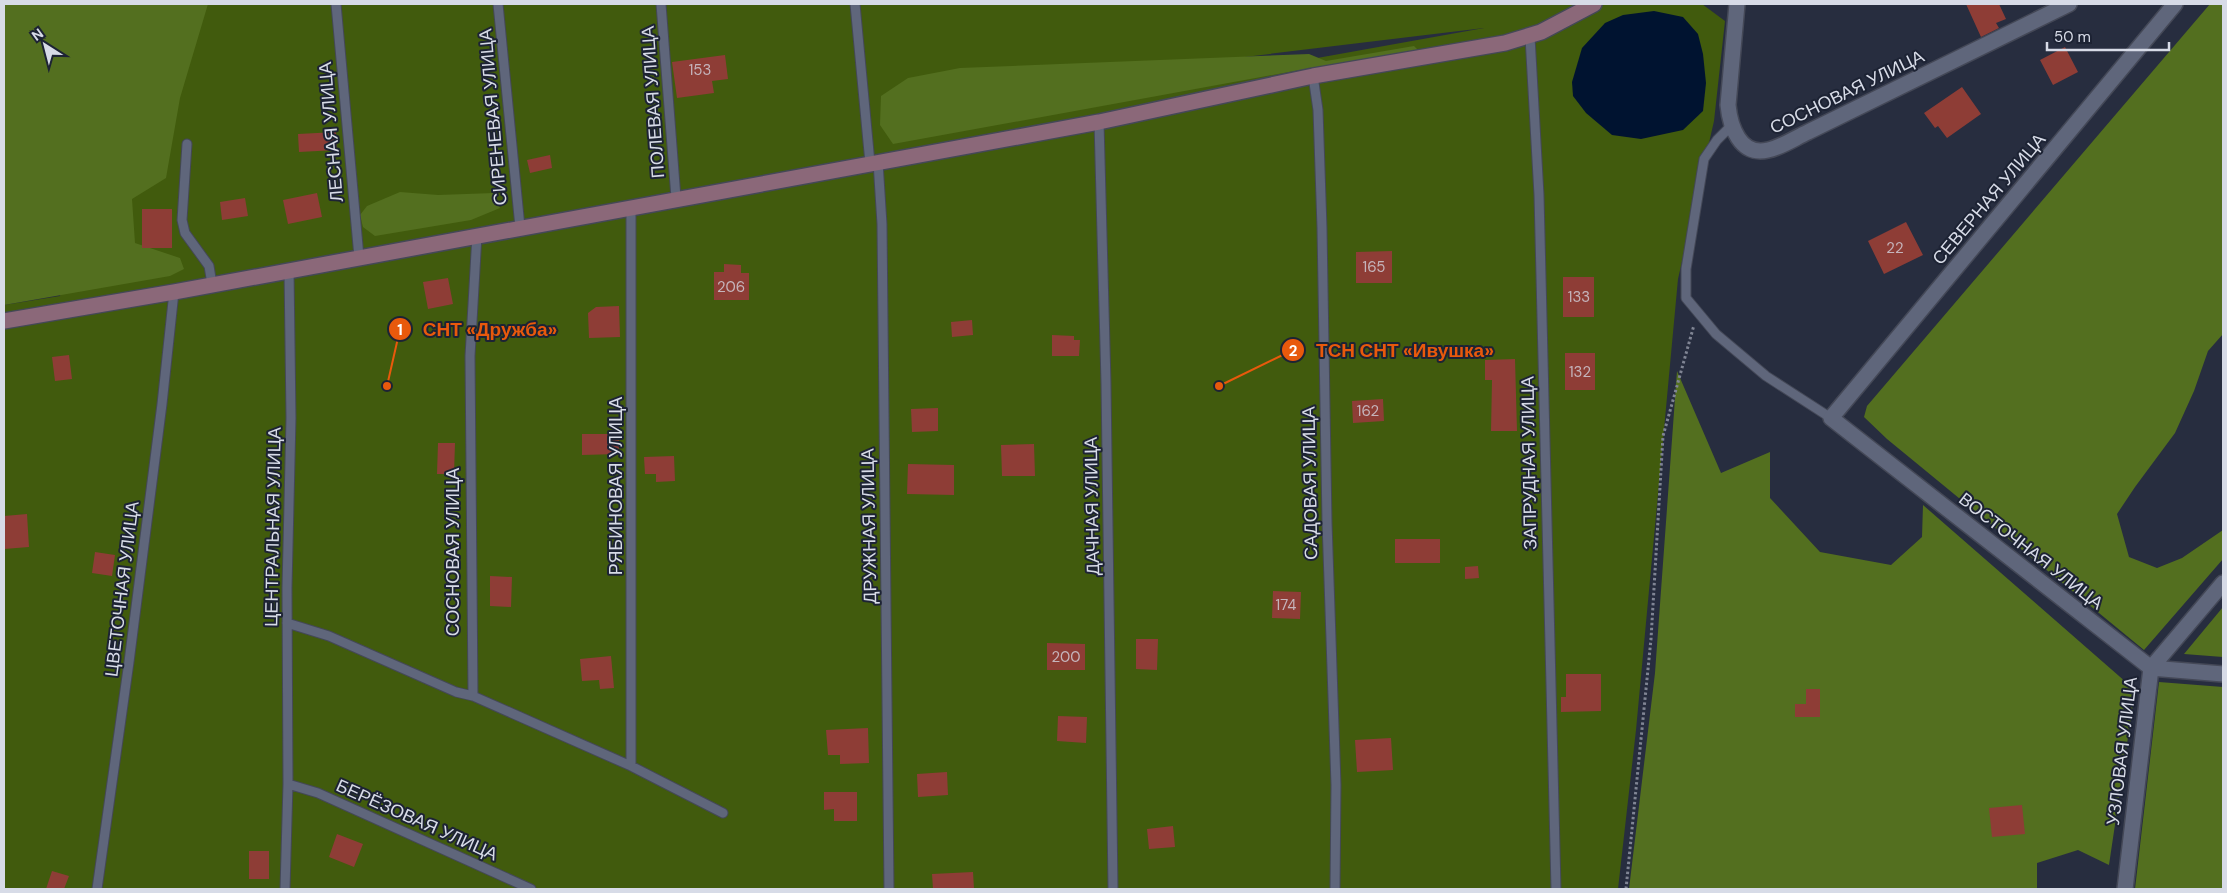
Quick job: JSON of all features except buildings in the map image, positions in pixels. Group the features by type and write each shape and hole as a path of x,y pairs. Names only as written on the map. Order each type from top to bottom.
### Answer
{"street":[{"path":"4,321 174,292 676,198 1099,122 1314,76 1480,48 1530,36 1594,4"},
{"path":"1731,126 1728,105 1737,4"},
{"name":"СОСНОВАЯ УЛИЦА","path":"1731,126 1734,134 1744,145 1758,152 1770,150 2069,4"},
{"name":"СЕВЕРНАЯ УЛИЦА","path":"1831,418 2175,4"},
{"name":"ВОСТОЧНАЯ УЛИЦА","path":"1831,418 2151,668"},
{"name":"УЗЛОВАЯ УЛИЦА","path":"2125,889 2151,668 2223,584"},
{"path":"2151,668 2223,674"}],"lane":[{"name":"ЛЕСНАЯ УЛИЦА","path":"336,4 359,257"},
{"name":"СИРЕНЕВАЯ УЛИЦА","path":"498,4 520,227"},
{"name":"ПОЛЕВАЯ УЛИЦА","path":"662,4 676,198"},
{"name":"ДРУЖНАЯ УЛИЦА","path":"855,4 882,224 889,889"},
{"name":"ЗАПРУДНАЯ УЛИЦА","path":"1530,36 1539,195 1556,889"},
{"name":"САДОВАЯ УЛИЦА","path":"1314,76 1318,110 1322,218 1327,522 1336,785 1335,889"},
{"name":"ДАЧНАЯ УЛИЦА","path":"1099,122 1106,403 1113,889"},
{"path":"1731,126 1717,140 1704,159 1686,269 1686,298 1716,334 1766,376 1831,418"},
{"path":"187,144 182,220 185,233 209,266 212,284"},
{"name":"РЯБИНОВАЯ УЛИЦА","path":"631,207 631,766"},
{"name":"СОСНОВАЯ УЛИЦА","path":"473,696 470,356 477,235"},
{"name":"ЦЕНТРАЛЬНАЯ УЛИЦА","path":"285,889 288,784 291,418 289,270"},
{"name":"ЦВЕТОЧНАЯ УЛИЦА","path":"97,889 132,642 174,292"},
{"path":"288,623 329,636 456,692 473,696 631,766 723,813"},
{"name":"БЕРЁЗОВАЯ УЛИЦА","path":"288,784 318,793 531,889"}],"path":[{"path":"1626,889 1651,639 1663,436 1698,312"}],"green space":[{"path":"4,4 208,4 180,98 166,178 132,199 135,243 180,258 184,269 170,276 4,305"},
{"path":"147,4 1702,4 1725,21 1714,121 1678,279 1636,730 1618,889 4,889 4,305 60,296","holes":["1484,28 1234,73 938,94"]},
{"path":"2210,4 2223,4 2223,334 2208,351 2194,391 2175,433 2117,514 2129,557 2157,568 2182,558 2223,530 2223,559 2144,650 1887,439 1864,417 1867,406"},
{"path":"1414,46 1418,50 893,144 880,125 881,96 908,78 960,68 1309,54 1326,61"},
{"path":"400,192 438,195 494,193 500,208 471,220 375,236 363,227 360,215 367,206"},
{"path":"1677,371 1721,473 1770,452 1770,498 1820,552 1891,565 1922,537 1923,505 2135,690 2109,865 2078,850 2037,863 2037,889 1629,889 1655,673"},
{"path":"2223,607 2223,657 2184,654"},
{"path":"2159,682 2223,687 2223,889 2135,889"}],"water":[{"path":"1654,11 1683,17 1698,34 1703,54 1706,83 1703,111 1683,130 1641,139 1612,135 1586,113 1573,96 1572,82 1582,48 1605,23 1623,15"}],"place":[{"name":"СНТ «Дружба»","path":"387,386"},
{"name":"ТСН СНТ «Ивушка»","path":"1219,386"}]}
